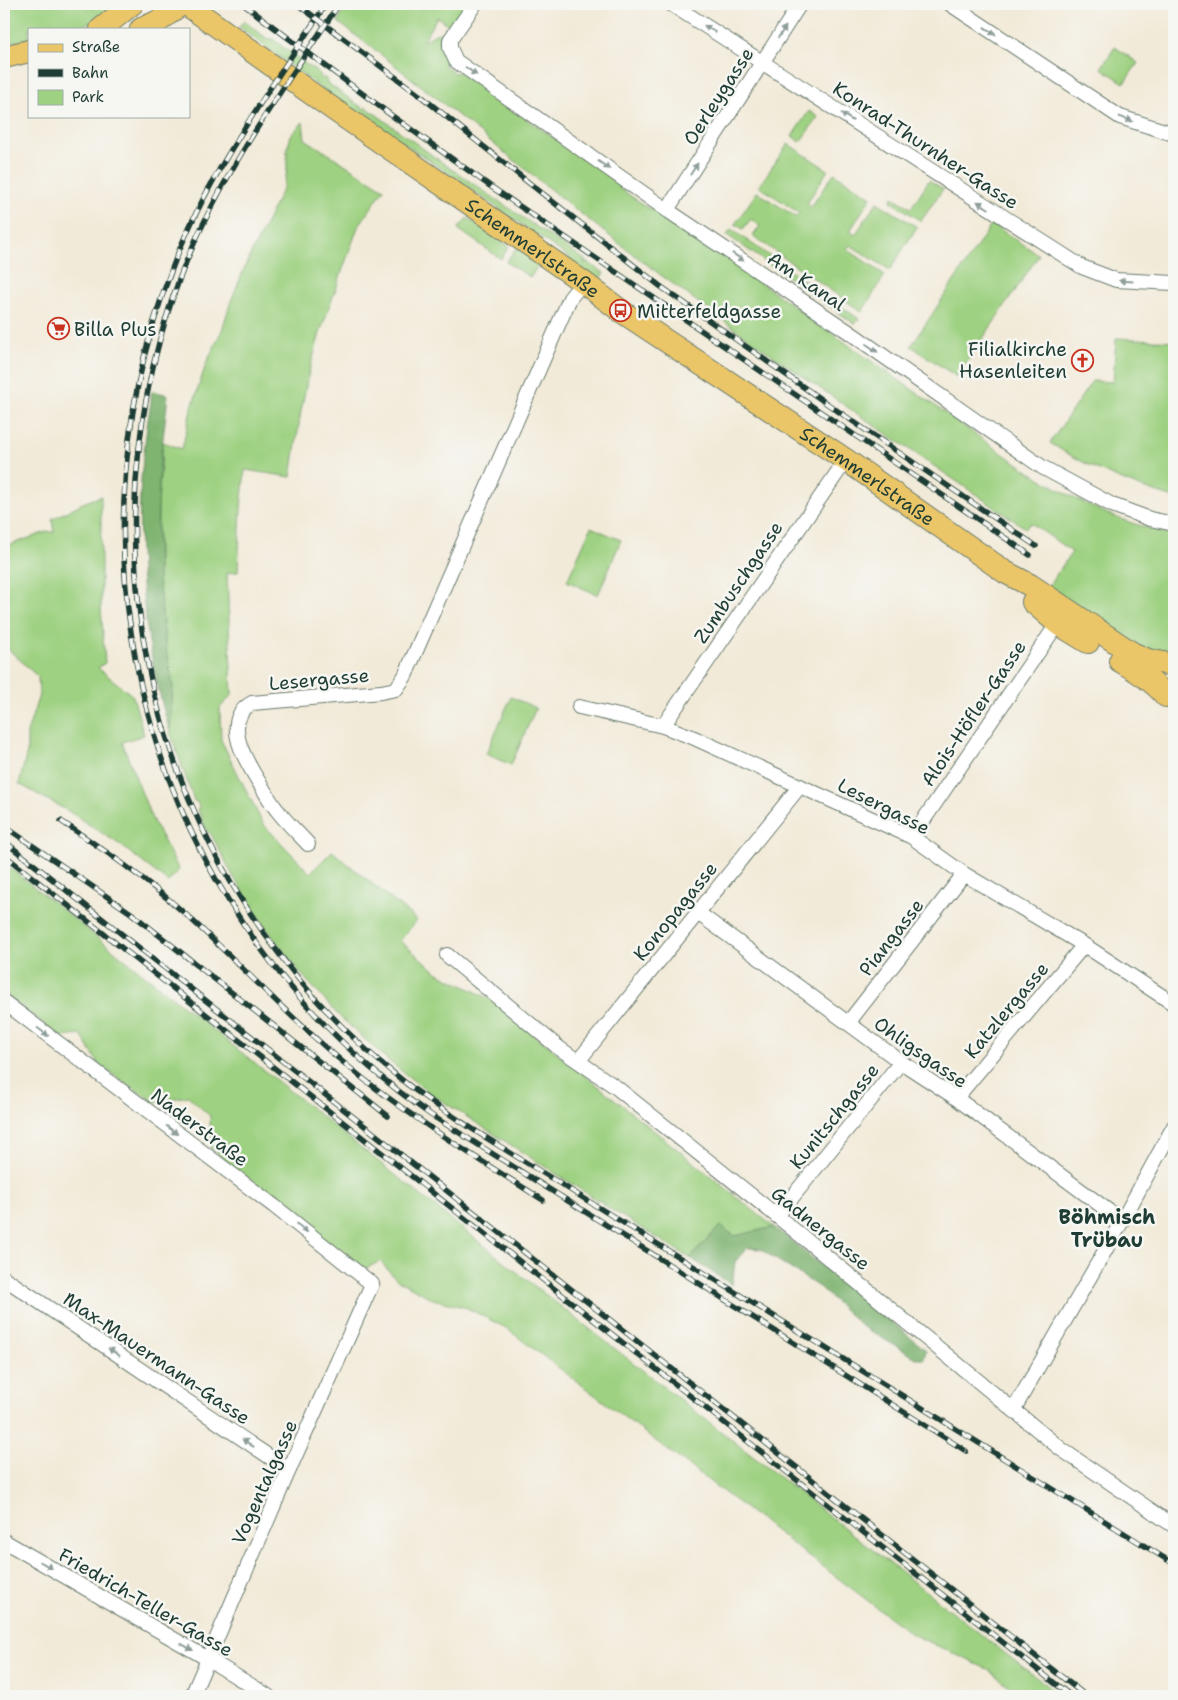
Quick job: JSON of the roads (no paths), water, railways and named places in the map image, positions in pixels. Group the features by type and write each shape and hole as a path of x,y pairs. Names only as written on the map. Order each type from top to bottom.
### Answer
{"main road":[{"path":"102,28 132,4"},
{"path":"143,28 160,21 181,4"},
{"name":"Schemmerlstraße","path":"186,4 333,109 583,282 621,311 846,460 1005,572 1030,585 1062,617 1141,673 1156,685 1170,701"},
{"path":"4,57 28,51"},
{"name":"Schemmerlstraße","path":"1062,617 1132,653 1148,660 1174,666"},
{"path":"1170,701 1164,686 1166,678 1174,666"}],"street":[{"name":"Am Kanal","path":"475,4 450,40 450,48 456,61 668,210 852,334 1042,467 1112,505 1150,519 1174,524"},
{"name":"Konrad-Thurnher-Gasse","path":"671,4 1082,267 1116,280 1174,283"},
{"name":"Oerleygasse","path":"668,210 800,4"},
{"path":"950,4 1120,118 1174,134"},
{"name":"Lesergasse","path":"308,844 277,810 247,764 241,749 237,729 239,714 252,703 382,692 396,689 405,676 570,298 583,282"},
{"name":"Zumbuschgasse","path":"663,726 846,460"},
{"name":"Alois-Höfler-Gasse","path":"912,837 1062,617"},
{"name":"Lesergasse","path":"579,707 663,726 692,737 912,837 964,874 1084,945 1174,1004"},
{"name":"Konopagasse","path":"578,1060 800,786"},
{"name":"Piangasse","path":"848,1023 964,874"},
{"name":"Ohligsgasse","path":"698,913 901,1062 956,1098 1122,1221"},
{"name":"Katzlergasse","path":"956,1098 1084,945"},
{"name":"Gadnergasse","path":"447,955 559,1048 617,1088 777,1216 1061,1449 1174,1526"},
{"name":"Naderstraße","path":"4,1002 274,1206 372,1284"},
{"name":"Kunitschgasse","path":"777,1216 901,1062"},
{"path":"1014,1409 1174,1126"},
{"name":"Max-Mauermann-Gasse","path":"4,1278 289,1470"},
{"name":"Vogentalgasse","path":"192,1696 289,1470 372,1284"},
{"name":"Friedrich-Teller-Gasse","path":"4,1541 208,1659 268,1696"}],"railway":[{"path":"243,4 391,115 490,186 1030,555"},
{"path":"297,4 422,97 660,286 829,405 1036,546"},
{"path":"326,4 242,131 204,197 173,266 138,384 124,503 129,621 154,736 197,844 258,946 337,1036 431,1115 966,1451"},
{"path":"339,4 251,138 211,207 194,243 179,280 154,364 139,450 135,536 141,622 157,706 184,788 222,866 269,940 312,995 366,1050 418,1092 453,1117 501,1147 1174,1564"},
{"path":"61,821 123,864 168,899 302,1026 368,1082 441,1135 543,1200"},
{"path":"4,826 131,913 388,1116"},
{"path":"4,841 1086,1696"},
{"path":"4,855 1071,1696"}],"place":[{"name":"Mitterfeldgasse","path":"621,311"},
{"name":"Billa Plus","path":"58,329"},
{"name":"Filialkirche Hasenleiten","path":"1083,360"}],"district":[{"name":"Böhmisch Trübau","path":"1107,1228"}]}
